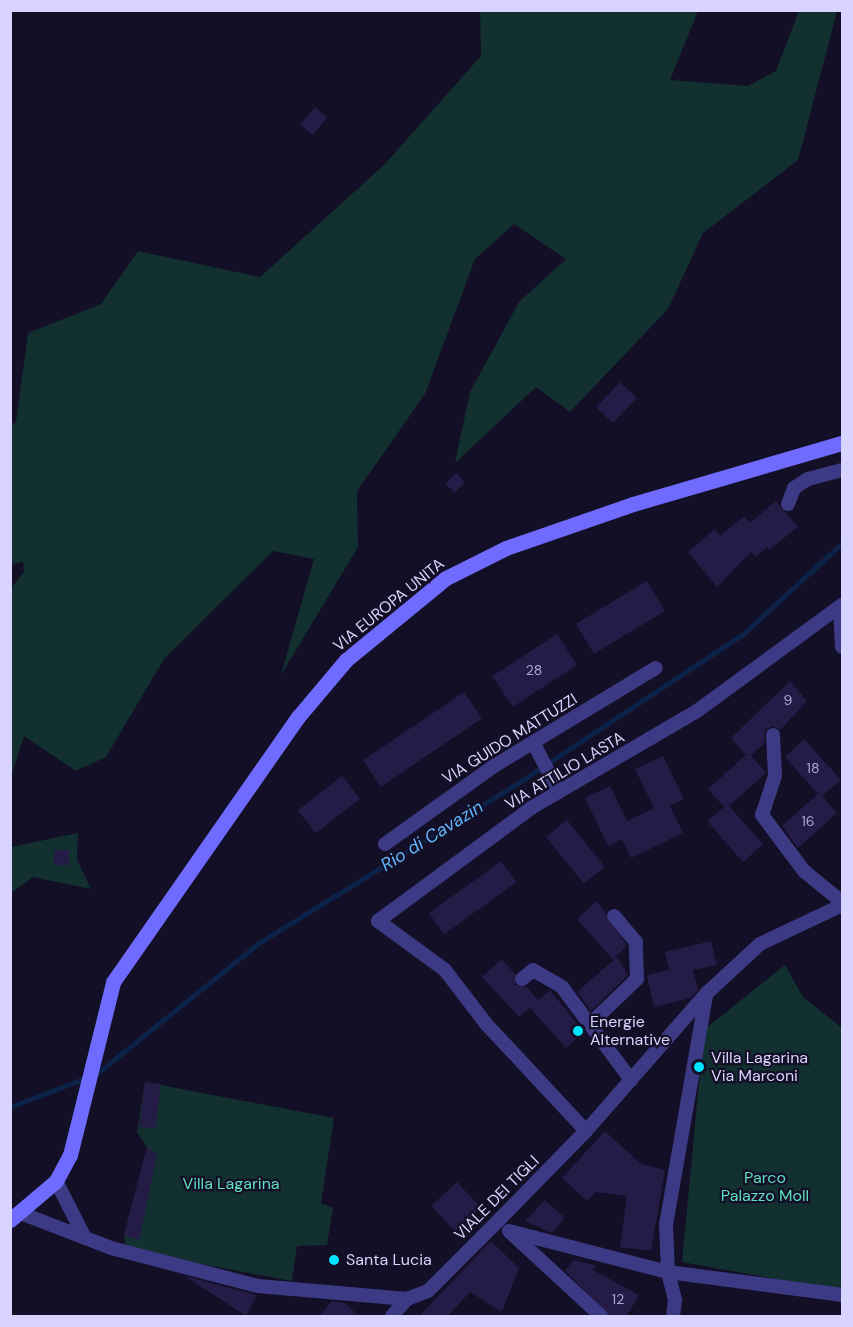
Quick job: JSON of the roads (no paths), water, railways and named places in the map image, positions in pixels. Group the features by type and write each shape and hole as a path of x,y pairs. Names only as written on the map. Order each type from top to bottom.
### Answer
{"main road":[{"name":"VIA EUROPA UNITA","path":"17,1217 56,1181 70,1155 90,1086 113,982 298,717 346,660 446,578 506,548 633,504 843,443"}],"street":[{"path":"788,504 794,488 808,479 843,470"},
{"path":"841,607 843,647"},
{"name":"VIA ATTILIO LASTA","path":"586,1131 487,1025 445,970 378,921 453,862 560,792 698,711 841,607"},
{"name":"VIA GUIDO MATTUZZI","path":"385,844 443,800 657,669"},
{"path":"773,735 775,776 762,815 804,871 843,904"},
{"path":"534,744 560,792"},
{"path":"773,854 786,846"},
{"name":"VIALE DEI TIGLI","path":"407,1299 428,1291 499,1220 586,1131 707,993 760,944 843,904"},
{"path":"590,1024 637,979 636,942 614,916"},
{"path":"522,979 533,970 562,987 631,1080"},
{"path":"673,1317 675,1300 668,1272 666,1225 707,993"},
{"path":"56,1181 86,1238"},
{"path":"17,1217 258,1286 407,1299"},
{"path":"499,1220 601,1317"},
{"path":"509,1231 668,1272 843,1295"},
{"path":"392,1317 407,1299"}],"waterway":[{"name":"Rio di Cavazin","path":"94,1076 259,943 512,787 742,635 842,543"},
{"name":"Rio di Cavazin","path":"10,1107 86,1078"}],"place":[{"name":"Energie Alternative","path":"578,1031"},
{"name":"Villa Lagarina Via Marconi","path":"699,1067"},
{"name":"Santa Lucia","path":"334,1260"}],"park label":[{"name":"Villa Lagarina","path":"231,1184"},
{"name":"Parco Palazzo Moll","path":"765,1187"}]}
